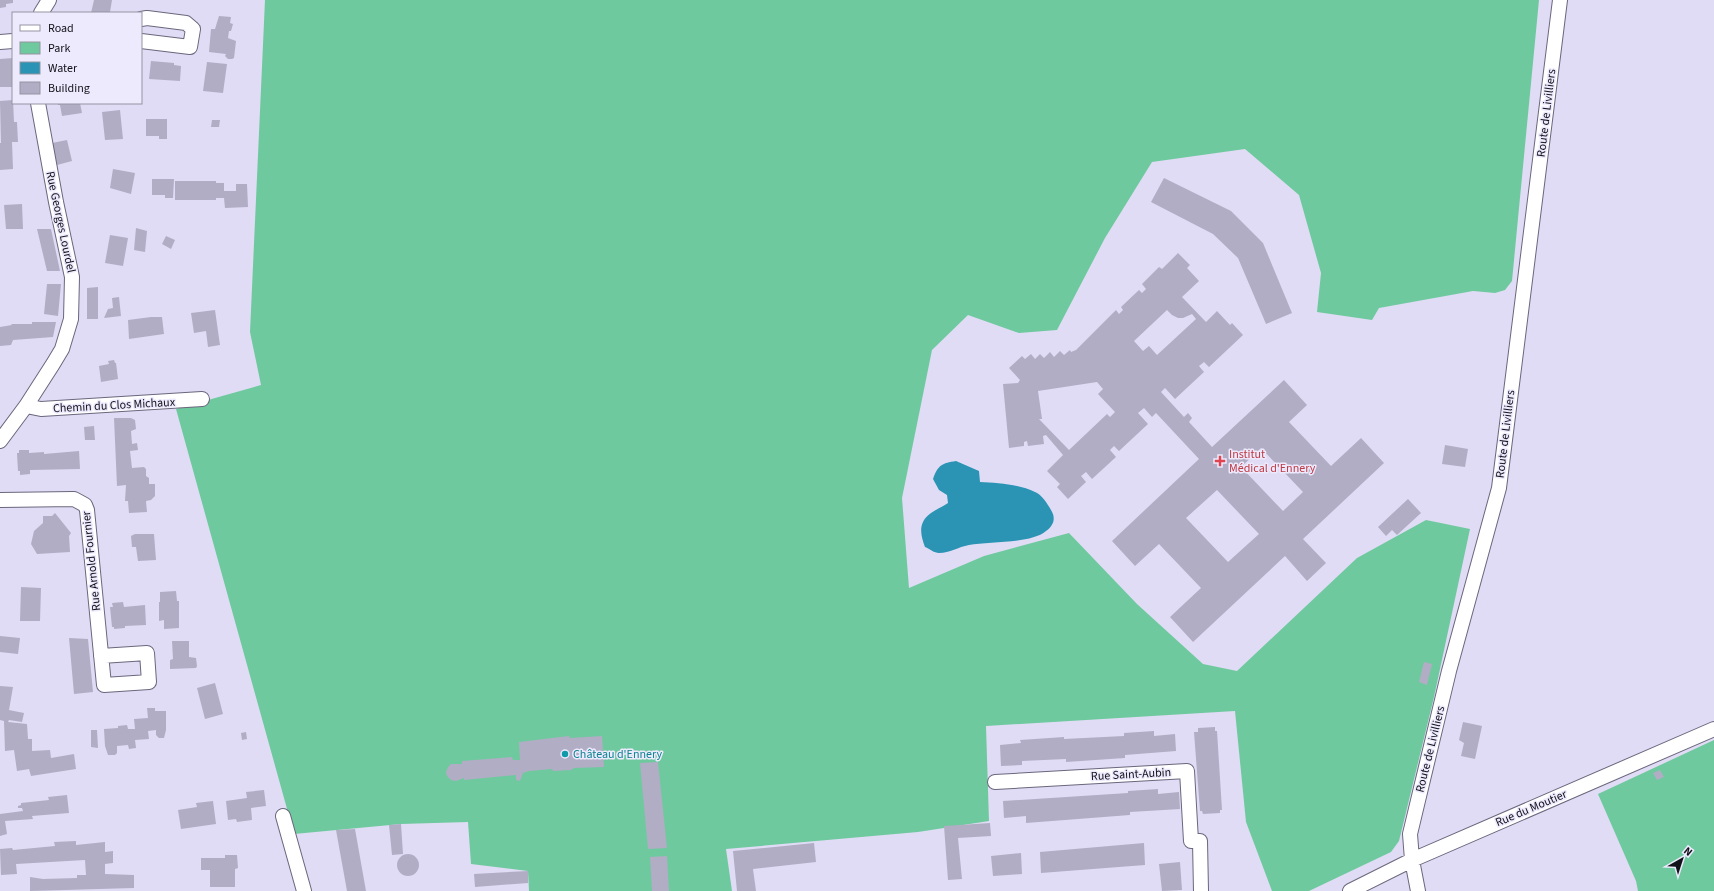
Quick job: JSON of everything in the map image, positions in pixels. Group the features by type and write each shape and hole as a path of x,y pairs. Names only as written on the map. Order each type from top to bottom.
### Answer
{"street":[{"path":"42,12 49,0"},
{"name":"Route de Livilliers","path":"1418,891 1412,860 1410,834 1449,671 1499,488 1560,0"},
{"path":"142,19 147,18 186,23 193,29 190,47 142,41"},
{"path":"0,42 12,41"},
{"name":"Rue Georges Lourdel","path":"0,441 26,406 59,354 71,319 72,277 56,202 38,104"},
{"name":"Chemin du Clos Michaux","path":"26,406 41,409 202,399"},
{"name":"Rue Arnold Fournier","path":"0,500 74,499 85,505 87,510 101,656"},
{"name":"Rue du Moutier","path":"1350,891 1412,860 1714,729"},
{"name":"Rue Saint-Aubin","path":"995,782 1186,771 1191,841 1200,841 1201,891"},
{"path":"283,816 304,891"}],"green space":[{"path":"265,0 1539,0 1512,281 1505,290 1495,293 1473,291 1379,308 1372,320 1317,312 1321,273 1299,195 1245,149 1152,162 1105,238 1057,330 1019,333 968,315 932,350 902,498 909,588 984,556 1069,533 1137,604 1203,664 1237,671 1357,558 1426,520 1470,529 1434,697 1399,841 1391,852 1309,891 1272,891 1246,822 1235,711 986,726 989,821 918,832 726,849 732,891 529,891 528,871 471,864 468,822 401,824 294,834 176,409 261,385 250,332"},
{"path":"1714,740 1714,891 1638,891 1636,881 1598,794"}],"water":[{"path":"956,461 979,471 980,482 1001,483 1029,489 1038,493 1053,513 1054,519 1051,526 1039,535 1030,538 969,545 943,553 935,552 925,547 921,533 924,520 931,513 948,503 947,495 939,490 933,479 941,466"}],"building":[{"path":"0,0 13,0 13,3 6,4 6,7 0,8"},
{"path":"94,0 112,0 110,12 91,12"},
{"path":"219,16 231,17 230,23 233,24 231,31 229,31 228,38 236,41 234,58 232,59 228,59 225,56 226,54 209,52 211,29 215,29"},
{"path":"12,58 12,87 0,87 0,59"},
{"path":"151,61 174,63 174,65 181,66 180,81 149,79"},
{"path":"207,62 227,64 223,93 203,91"},
{"path":"12,100 14,122 17,122 18,142 12,142 13,169 0,170 0,101"},
{"path":"80,104 82,113 62,116 60,105 58,105"},
{"path":"120,110 123,139 105,140 102,112"},
{"path":"146,119 167,119 167,139 159,139 159,136 146,136"},
{"path":"212,120 220,120 219,127 211,127"},
{"path":"67,140 72,161 57,165 52,143"},
{"path":"113,169 135,173 131,194 110,188"},
{"path":"1164,178 1231,211 1263,243 1292,313 1266,324 1238,258 1213,234 1151,202"},
{"path":"152,179 174,179 173,198 165,198 165,195 152,195"},
{"path":"175,181 216,181 216,183 224,183 224,191 236,191 236,184 247,184 248,207 225,208 224,198 216,198 216,200 175,200"},
{"path":"22,204 23,229 6,229 4,205"},
{"path":"136,228 147,231 145,252 134,250"},
{"path":"37,229 51,229 60,271 47,271"},
{"path":"110,235 128,238 123,266 105,263"},
{"path":"166,236 175,240 171,249 162,244"},
{"path":"1178,253 1190,265 1187,268 1199,281 1182,297 1206,322 1217,311 1230,325 1232,323 1243,335 1209,367 1204,362 1199,366 1204,372 1175,399 1165,388 1161,392 1184,417 1188,413 1192,418 1189,422 1212,447 1284,380 1307,405 1289,422 1331,466 1361,438 1384,463 1303,539 1326,563 1307,581 1285,556 1193,642 1170,617 1201,588 1159,544 1135,566 1112,541 1199,459 1156,413 1152,417 1144,408 1138,413 1148,424 1119,451 1114,446 1110,450 1116,457 1092,479 1086,472 1081,476 1086,482 1068,499 1057,487 1060,484 1047,471 1063,455 1046,435 1043,436 1044,444 1028,446 1027,441 1024,442 1024,446 1009,448 1003,384 1018,383 1020,380 1009,368 1022,356 1025,359 1031,354 1035,359 1040,354 1044,358 1050,352 1054,357 1060,351 1064,355 1070,350 1071,352 1076,350 1116,310 1119,314 1123,310 1121,307 1139,290 1142,293 1146,289 1142,284 1159,267 1162,269","holes":["1167,310 1178,318 1183,318 1192,314 1196,319 1157,355 1149,346 1143,351 1134,341","1097,382 1103,389 1098,394 1115,412 1110,417 1107,414 1069,450 1039,419 1042,419 1038,391","1261,448 1303,492 1283,511 1241,467","1217,490 1259,534 1228,562 1186,518"]},
{"path":"47,284 61,284 58,316 44,314"},
{"path":"98,287 98,319 87,319 87,288"},
{"path":"119,297 121,316 104,318 108,309 113,308 112,298"},
{"path":"215,310 220,345 208,347 206,331 194,333 191,313"},
{"path":"162,317 164,334 129,339 128,320"},
{"path":"32,322 56,322 53,337 13,340 11,345 0,346 0,327 12,325 11,324 32,324"},
{"path":"114,360 116,363 118,379 101,382 99,366 109,364 108,361"},
{"path":"114,418 131,418 135,420 136,429 131,431 132,444 137,443 138,450 130,451 132,468 144,467 146,469 146,476 149,478 149,484 155,484 155,496 151,500 146,501 147,512 129,513 128,501 125,501 126,485 117,486"},
{"path":"94,426 95,440 85,440 84,427"},
{"path":"1445,445 1468,449 1465,467 1442,464"},
{"path":"19,450 29,450 29,453 44,452 44,454 79,451 80,469 30,470 30,474 20,475 20,471 18,471 17,453 19,453"},
{"path":"1408,499 1421,513 1397,535 1392,530 1386,536 1378,527"},
{"path":"55,513 71,533 69,536 70,552 37,554 31,544 34,531 43,523 43,516 52,516"},
{"path":"135,534 154,534 156,560 138,561 136,547 132,547 131,536"},
{"path":"21,587 41,588 40,621 20,621"},
{"path":"176,591 177,601 179,601 179,628 164,629 164,620 159,621 160,592"},
{"path":"123,602 124,607 145,605 146,625 125,626 125,628 114,629 114,627 112,627 110,607 113,607 112,603"},
{"path":"0,636 20,638 18,654 0,652"},
{"path":"69,638 88,639 93,692 74,694"},
{"path":"172,641 189,641 189,657 196,658 196,668 170,669 170,660 173,659"},
{"path":"1424,662 1432,664 1427,685 1419,682"},
{"path":"215,683 223,714 205,719 197,688"},
{"path":"0,686 13,687 9,710 24,713 22,722 9,720 8,722 27,724 28,739 32,739 32,751 50,750 51,758 74,754 76,769 31,776 29,769 17,771 14,750 5,751 4,721 0,720"},
{"path":"147,708 155,708 155,711 166,711 166,730 164,738 159,738 156,735 156,730 148,731 149,739 135,740 136,748 129,749 128,745 117,746 117,753 115,755 108,755 105,746 104,729 118,728 118,726 127,725 128,729 135,729 134,719 148,718"},
{"path":"1463,722 1482,726 1475,759 1461,756 1464,743 1459,740"},
{"path":"1215,727 1215,731 1217,731 1222,810 1220,810 1220,813 1203,814 1202,811 1200,811 1194,732 1198,732 1198,728"},
{"path":"91,730 97,730 98,748 91,747"},
{"path":"1154,731 1154,736 1175,734 1176,751 1125,755 1125,758 1066,762 1066,759 1022,761 1022,765 1001,766 1000,745 1021,743 1020,740 1064,737 1064,739 1124,736 1124,733"},
{"path":"246,732 247,739 242,740 241,733"},
{"name":"Château d'Ennery","path":"569,736 570,738 602,736 604,767 574,768 571,770 553,771 552,769 529,771 523,773 520,781 516,780 516,775 464,780 464,778 456,781 451,780 447,776 446,772 451,764 462,764 462,761 512,757 513,760 520,760 519,742"},
{"path":"658,762 667,848 648,849 640,763"},
{"path":"1660,770 1664,777 1657,780 1653,773"},
{"path":"1158,789 1158,794 1179,792 1180,809 1130,812 1130,815 1026,823 1026,816 1004,818 1003,801 1128,793 1128,791"},
{"path":"264,790 266,806 251,808 252,820 237,822 236,819 228,820 226,801 247,798 246,792"},
{"path":"67,795 69,813 32,816 33,819 5,821 7,834 0,836 0,814 23,811 22,808 18,808 21,803 49,800 48,797"},
{"path":"213,801 216,824 181,829 178,810 197,807 196,803"},
{"path":"990,823 991,836 958,838 962,879 948,880 944,826"},
{"path":"401,824 403,854 392,855 389,825"},
{"path":"355,829 366,891 347,891 336,830"},
{"path":"76,841 76,845 105,842 105,852 113,851 113,863 105,864 105,874 134,875 134,888 30,891 30,877 43,879 77,878 77,875 86,875 85,860 16,864 17,874 1,875 0,849 12,848 13,850 55,846 54,842"},
{"path":"814,843 816,862 753,869 756,891 737,891 733,851"},
{"path":"1144,843 1145,865 1041,873 1040,852"},
{"path":"1021,853 1022,874 993,876 991,856"},
{"path":"408,854 416,857 419,865 416,873 408,876 400,873 397,865 400,857"},
{"path":"225,855 237,855 238,868 235,869 235,887 210,887 210,870 201,870 201,858 225,858"},
{"path":"667,856 669,891 652,891 650,857"},
{"path":"1180,862 1182,890 1162,891 1159,864"},
{"path":"528,871 528,883 475,887 474,874"}],"place":[{"name":"Institut Médical d'Ennery","path":"1220,461"},
{"name":"Château d'Ennery","path":"565,754"}]}
